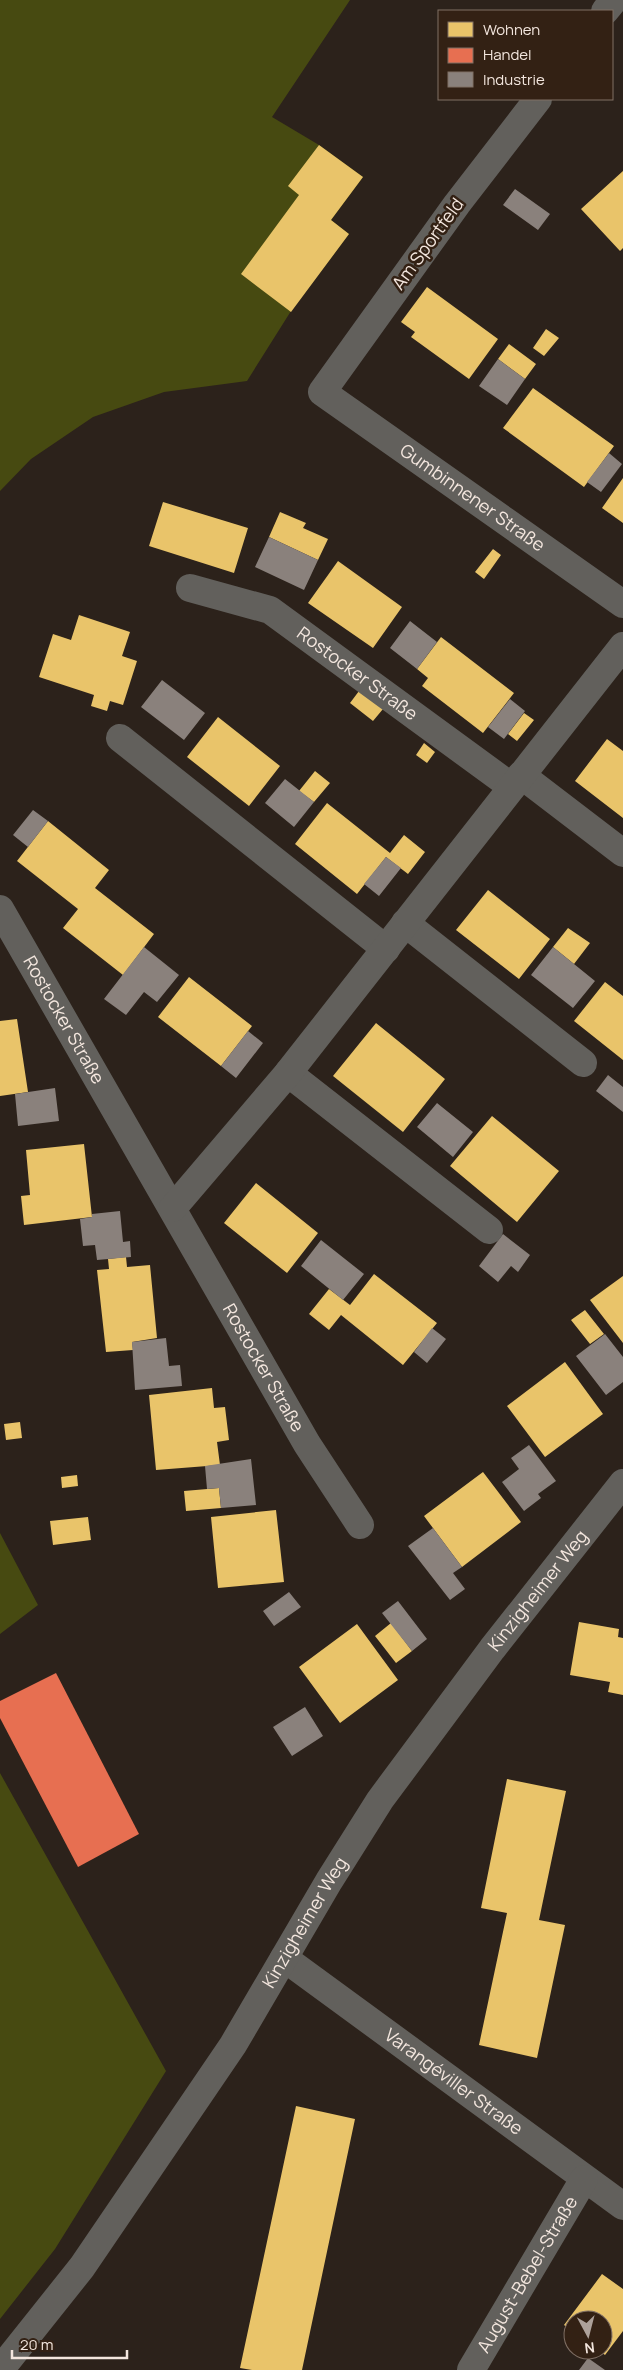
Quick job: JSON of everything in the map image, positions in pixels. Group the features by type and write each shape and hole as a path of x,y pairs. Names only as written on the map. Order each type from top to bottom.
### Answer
{"street":[{"path":"606,10 614,0"},
{"name":"Am Sportfeld","path":"322,392 457,204 537,100"},
{"name":"Gumbinnener Straße","path":"322,392 623,604"},
{"name":"Rostocker Straße","path":"190,588 270,610 623,853"},
{"path":"173,1208 288,1073 623,646"},
{"path":"120,738 386,949"},
{"name":"Rostocker Straße","path":"0,910 307,1444 360,1524"},
{"path":"405,923 583,1063"},
{"path":"288,1073 489,1230"},
{"name":"Kinzigheimer Weg","path":"0,2370 82,2267 233,2045 386,1792 482,1661 623,1483"},
{"name":"Varangéviller Straße","path":"284,1958 623,2206"},
{"name":"August-Bebel-Straße","path":"471,2370 584,2179"}],"shaded area":[{"path":"0,0 350,0 272,117 319,145 363,177 331,220 349,234 291,311 247,381 164,392 93,417 31,459 0,491"},
{"path":"0,1533 38,1605 0,1634"},
{"path":"0,1773 166,2071 55,2249 0,2319"}],"building: Wohnen":[{"path":"319,145 363,177 331,220 349,234 291,312 241,274 299,195 288,186"},
{"path":"623,171 623,248 620,251 581,209"},
{"path":"427,287 498,339 469,379 411,337 415,332 401,322"},
{"path":"546,329 559,338 544,356 533,348"},
{"path":"509,344 536,364 525,379 498,359"},
{"path":"533,388 614,446 584,487 503,428"},
{"path":"623,478 623,523 602,508"},
{"path":"163,502 248,528 234,573 149,546"},
{"path":"280,512 306,523 303,528 328,539 318,560 269,537"},
{"path":"493,549 501,555 484,579 475,572"},
{"path":"338,561 402,607 373,648 308,603"},
{"path":"79,615 130,632 122,656 137,661 123,705 110,701 107,711 91,706 94,695 39,677 53,634 71,640"},
{"path":"441,637 514,693 483,733 422,686 428,678 417,669"},
{"path":"359,691 383,709 373,721 350,703"},
{"path":"524,713 534,720 517,741 508,734"},
{"path":"218,717 280,766 249,806 187,757"},
{"path":"607,739 623,751 623,818 575,781"},
{"path":"424,743 435,752 427,763 416,755"},
{"path":"315,771 330,783 314,802 299,791"},
{"path":"327,803 390,853 404,835 425,852 408,874 386,857 357,894 295,844"},
{"path":"48,821 109,870 95,888 154,934 123,975 63,928 78,909 17,861"},
{"path":"488,890 550,939 519,979 456,930"},
{"path":"568,928 590,943 574,964 553,947"},
{"path":"189,977 252,1026 221,1066 158,1017"},
{"path":"605,982 623,996 623,1060 574,1021"},
{"path":"17,1019 28,1092 0,1096 0,1021"},
{"path":"376,1023 445,1079 403,1132 333,1076"},
{"path":"492,1116 559,1171 517,1222 450,1166"},
{"path":"84,1144 92,1217 24,1225 21,1196 30,1195 26,1150"},
{"path":"256,1183 318,1233 287,1273 224,1223"},
{"path":"126,1257 127,1267 150,1265 157,1338 132,1342 133,1350 106,1352 97,1270 109,1269 108,1259"},
{"path":"374,1274 437,1323 403,1365 341,1315 329,1330 309,1314 329,1289 350,1305"},
{"path":"623,1276 623,1343 590,1300"},
{"path":"585,1310 604,1334 590,1344 571,1320"},
{"path":"565,1362 603,1414 545,1457 507,1406"},
{"path":"212,1388 214,1408 225,1407 229,1440 217,1442 220,1465 156,1470 149,1395"},
{"path":"20,1422 22,1438 6,1440 4,1424"},
{"path":"483,1472 521,1522 462,1567 424,1516"},
{"path":"77,1475 78,1486 62,1488 61,1477"},
{"path":"219,1488 221,1508 186,1511 184,1491"},
{"path":"276,1510 284,1582 218,1588 211,1517"},
{"path":"88,1517 91,1540 53,1545 50,1521"},
{"path":"579,1622 619,1629 618,1637 623,1638 623,1695 608,1692 610,1682 570,1675"},
{"path":"391,1623 412,1651 396,1663 375,1636"},
{"path":"357,1624 398,1680 340,1723 299,1667"},
{"path":"507,1779 566,1791 539,1920 565,1925 537,2058 479,2045 507,1913 481,1908"},
{"path":"296,2106 355,2119 302,2370 252,2370 240,2368"},
{"path":"602,2274 623,2289 623,2331 613,2344 613,2310 575,2310"}],"building: Handel":[{"path":"56,1673 139,1834 78,1867 0,1718 0,1701"}],"building: Industrie":[{"path":"515,189 550,214 538,230 503,205"},
{"path":"498,359 525,379 507,405 479,386"},
{"path":"609,453 622,464 601,492 587,482"},
{"path":"269,537 318,560 304,590 255,567"},
{"path":"410,621 437,642 417,669 390,648"},
{"path":"162,680 205,713 184,740 141,707"},
{"path":"510,699 525,711 504,739 488,727"},
{"path":"285,779 314,802 294,827 265,803"},
{"path":"33,810 48,821 28,847 13,835"},
{"path":"386,857 401,868 379,896 364,884"},
{"path":"144,947 179,975 157,1002 144,992 126,1015 104,999"},
{"path":"553,947 595,981 573,1008 531,975"},
{"path":"248,1031 263,1043 236,1078 221,1066"},
{"path":"608,1075 623,1087 623,1112 596,1091"},
{"path":"55,1088 59,1121 18,1126 15,1094"},
{"path":"437,1103 473,1132 453,1157 417,1127"},
{"path":"120,1211 123,1242 130,1241 131,1257 97,1260 95,1245 83,1246 80,1219 92,1217 92,1214"},
{"path":"503,1234 530,1255 518,1272 511,1266 498,1282 479,1266"},
{"path":"321,1240 364,1274 343,1300 301,1266"},
{"path":"432,1328 446,1339 427,1363 414,1352"},
{"path":"605,1334 623,1357 623,1382 606,1395 576,1356"},
{"path":"166,1338 169,1366 180,1365 182,1386 135,1390 132,1342"},
{"path":"529,1445 556,1481 538,1494 541,1498 524,1511 502,1482 519,1469 511,1458"},
{"path":"251,1459 256,1505 221,1508 219,1488 207,1489 205,1466"},
{"path":"433,1528 462,1567 453,1573 465,1589 450,1600 408,1546"},
{"path":"289,1592 301,1607 274,1626 263,1611"},
{"path":"398,1601 427,1639 412,1651 382,1613"},
{"path":"305,1707 323,1736 292,1756 273,1727"},
{"path":"586,2360 591,2360 605,2370 579,2370"}]}
